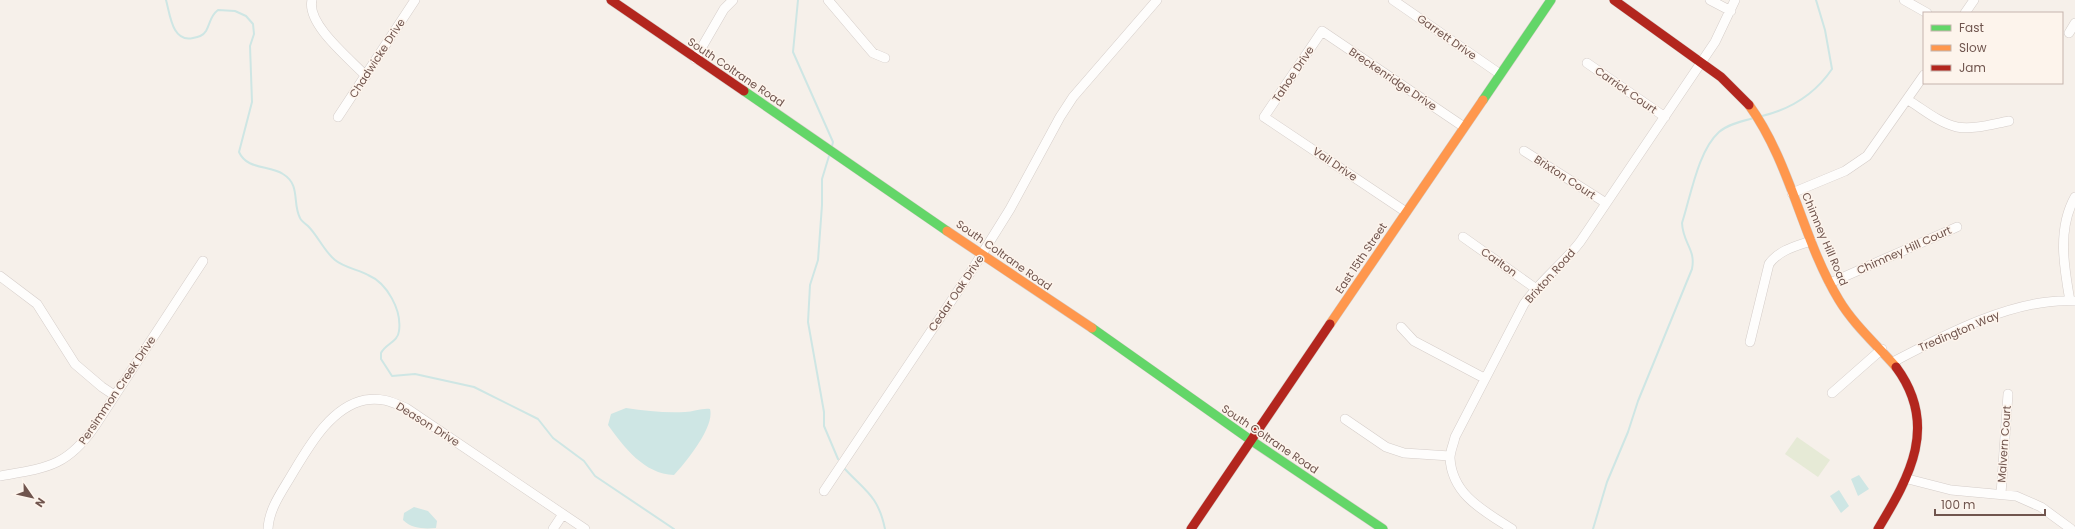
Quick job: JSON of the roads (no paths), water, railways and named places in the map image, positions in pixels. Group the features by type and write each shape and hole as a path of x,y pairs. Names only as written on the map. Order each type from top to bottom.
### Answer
{"main road":[{"name":"South Coltrane Road","path":"611,0 695,59 1089,326 1252,441 1383,529"},
{"name":"East 15th Street","path":"1191,529 1550,0"},
{"name":"Chimney Hill Road","path":"1614,0 1685,51 1703,61 1727,80 1753,108 1766,129 1811,241 1830,283 1850,316 1893,362 1909,388 1918,417 1918,441 1915,459 1908,479 1878,529"}],"street":[{"path":"312,0 312,13 318,25 366,76"},
{"name":"Chadwicke Drive","path":"338,117 415,0"},
{"path":"695,59 724,9 733,0"},
{"path":"828,0 866,46 873,53 885,58"},
{"name":"Cedar Oak Drive","path":"824,491 982,254 1010,209 1060,117 1073,97 1157,0"},
{"name":"Garrett Drive","path":"1393,0 1500,74"},
{"path":"1710,0 1730,11"},
{"name":"Brixton Road","path":"1512,529 1472,502 1463,494 1457,485 1450,456 1455,437 1484,378 1524,304 1535,288 1569,256 1606,203 1703,61 1715,42 1735,0"},
{"path":"1904,0 1925,12"},
{"path":"1966,12 1974,0"},
{"path":"2069,33 2075,23"},
{"name":"Tahoe Drive","path":"1264,117 1322,31"},
{"name":"Breckenridge Drive","path":"1322,31 1464,127"},
{"name":"Carrick Court","path":"1587,63 1665,117"},
{"path":"1792,193 1845,171 1867,156 1908,100 1923,77"},
{"path":"1908,100 1939,120 1956,126 1973,127 2009,121"},
{"name":"Vail Drive","path":"1264,117 1406,212"},
{"name":"Brixton Court","path":"1524,151 1606,203"},
{"path":"2072,301 2064,265 2064,237 2066,218 2075,197"},
{"name":"Chimney Hill Court","path":"1830,283 1957,227"},
{"name":"Carlton","path":"1463,237 1535,288"},
{"path":"1750,342 1769,264 1774,257 1786,250 1811,241"},
{"name":"Persimmon Creek Drive","path":"0,476 41,469 58,463 67,457 86,438 203,261"},
{"path":"0,276 37,304 74,364 114,395"},
{"name":"Tredington Way","path":"1893,362 1935,340 1983,319 2032,305 2072,301"},
{"path":"1400,327 1414,341 1484,378"},
{"path":"1832,393 1882,349"},
{"name":"Malvern Court","path":"2001,494 2008,394"},
{"name":"Deason Drive","path":"268,529 272,508 313,439 332,419 355,403 380,398 406,408 585,529"},
{"path":"1345,418 1386,447 1404,453 1450,456"},
{"path":"1908,479 1951,490 2016,496 2036,504 2071,529"},
{"path":"553,529 563,514"}],"water":[{"path":"626,408 670,412 688,412 710,409 710,417 704,435 674,475 653,470 644,465 628,450 608,425 611,414"},
{"path":"1859,475 1869,489 1858,496 1851,479"},
{"path":"1839,490 1849,506 1841,513 1830,496"},
{"path":"414,507 428,511 437,521 436,528 414,527 403,520 404,513"}],"waterway":[{"path":"166,0 176,32 180,36 186,38 193,38 203,34 215,12 218,10 235,11 246,16 253,24 254,34 250,46 252,102 239,152 247,162 277,171 289,178 294,189 296,206 301,219 312,230 324,248 342,265 364,273 375,279 392,298 398,315 399,331 396,338 385,347 381,353 381,359 392,376 415,374 474,387 538,419 553,438 584,461 595,476 674,529"},
{"path":"798,0 793,52 833,142 832,146"},
{"path":"1762,116 1783,109 1802,99 1818,86 1832,69 1825,30 1816,0"},
{"path":"1593,529 1607,482 1628,432 1638,401 1692,269 1693,262 1691,251 1682,223 1700,162 1712,140 1719,132 1731,125 1754,118"},
{"path":"829,156 822,179 822,205 818,260 810,285 808,322 824,412 824,426 838,459"},
{"path":"843,467 870,494 879,508 885,529"}]}
